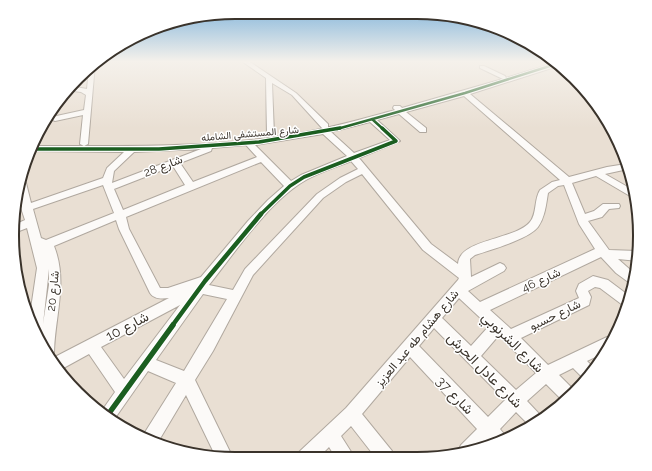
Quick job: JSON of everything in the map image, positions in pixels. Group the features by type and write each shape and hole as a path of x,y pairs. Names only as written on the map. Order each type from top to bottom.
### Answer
{"street":[{"path":"84,144 91,84"},
{"path":"269,84 270,135"},
{"path":"279,84 301,99 325,129 364,169 427,247 464,275"},
{"name":"شارع المستشفى الشامله","path":"37,149 218,145 278,140 372,119 398,109 478,84"},
{"name":"شارع المستشفى الشامله","path":"40,143 135,147 325,129 398,109 466,93 494,84"},
{"path":"76,89 90,94"},
{"path":"466,93 568,181 592,238 603,252 629,276"},
{"path":"398,109 423,130"},
{"path":"55,118 87,112"},
{"path":"110,412 202,284 252,224 290,186 304,177 396,141 372,119"},
{"path":"248,143 290,186"},
{"name":"شارع 28","path":"26,208 175,162 218,145"},
{"path":"135,147 110,170 107,184 120,215 124,229 154,289 158,293 168,293 202,284 236,296"},
{"path":"41,242 120,215 262,158"},
{"path":"175,162 191,187"},
{"path":"568,181 623,168"},
{"path":"153,436 187,380 249,272 320,196 343,180 364,169"},
{"path":"597,173 629,191"},
{"name":"شارع هشام طه عبد العزيز","path":"312,452 331,436 352,414 458,290 464,282 463,261 465,256 471,252 532,227 537,219 543,192 555,184 568,181"},
{"path":"23,193 30,222 41,242 40,254 43,268 36,321"},
{"path":"583,219 598,214 607,206 615,206"},
{"path":"19,226 30,222"},
{"name":"شارع 20","path":"41,242 49,246 52,253 56,274 55,292 48,323 47,343"},
{"path":"603,252 632,255"},
{"name":"شارع 46","path":"479,309 603,252"},
{"path":"458,290 500,268"},
{"name":"شارع حسبو","path":"510,337 584,301 586,297 582,291 583,288 593,281 604,284 624,299"},
{"name":"شارع 10","path":"60,362 202,284"},
{"name":"شارع الشرنوبي","path":"458,290 510,337 565,393"},
{"name":"شارع عادل الحرش","path":"433,318 533,418"},
{"path":"472,356 498,326"},
{"path":"91,345 125,393"},
{"name":"شارع 37","path":"410,347 496,437"},
{"path":"473,445 516,400 546,374 602,347"},
{"path":"575,360 586,370"},
{"path":"146,363 187,380 222,452"},
{"path":"352,414 382,452"},
{"path":"331,436 343,452"}],"cycle path":[{"path":"37,149 159,149 259,142 336,129 493,84"},
{"path":"110,412 205,281 272,202 290,186 304,177 396,141 372,119"}]}
